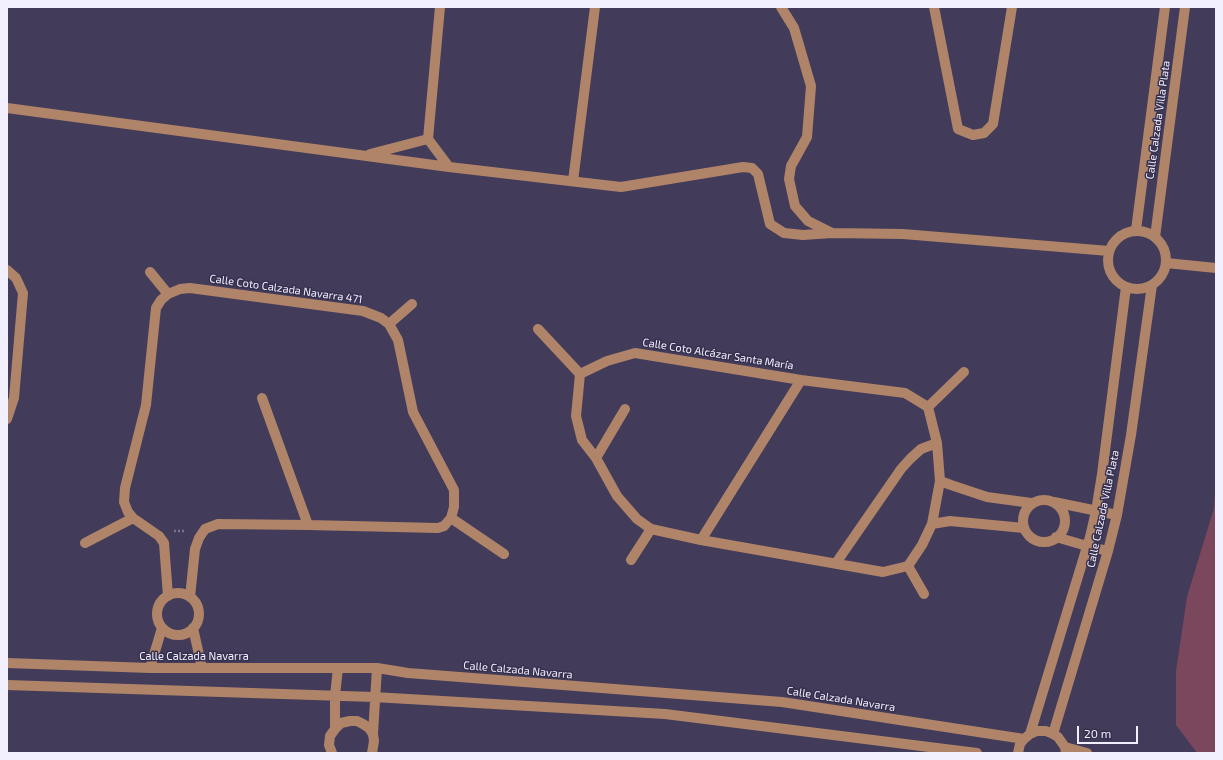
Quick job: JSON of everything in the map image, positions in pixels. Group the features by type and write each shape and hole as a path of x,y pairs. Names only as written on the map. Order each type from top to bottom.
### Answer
{"street":[{"path":"440,7 428,139 449,167"},
{"path":"573,181 595,7"},
{"path":"781,7 794,28 811,86 807,137 791,166 789,179 796,206 808,221 832,233"},
{"path":"934,7 958,129 973,135 984,133 994,124 1012,7"},
{"name":"Calle Calzada Villa Plata","path":"1136,230 1165,7"},
{"name":"Calle Calzada Villa Plata","path":"1155,237 1185,7"},
{"path":"7,108 449,167 621,187 743,167 752,168 758,174 770,224 784,233 803,235 832,233 903,234 1108,251"},
{"path":"364,156 428,139"},
{"path":"1136,230 1146,232 1155,237 1161,244 1165,253 1166,263 1159,278 1146,288 1136,289 1126,287 1117,281 1111,273 1107,261 1108,251 1113,242 1120,235 1136,230"},
{"path":"1166,263 1216,268"},
{"path":"7,270 16,278 23,294 7,419"},
{"path":"150,272 168,294 161,300 156,308 146,406 125,488 124,502 128,512 133,518 159,536 164,543 168,596"},
{"name":"Calle Calzada Villa Plata","path":"1053,734 1108,551 1117,515 1131,436 1152,284"},
{"name":"Calle Calzada Villa Plata","path":"1018,753 1020,744 1027,737 1087,546 1096,511 1126,287"},
{"name":"Calle Coto Calzada Navarra 471","path":"168,294 180,289 190,288 363,311 381,318 389,324"},
{"path":"190,597 196,549 199,538 205,529 218,524 438,528 444,526 451,518 454,507 454,490 413,412 398,340 389,324 412,304"},
{"path":"538,330 580,374 576,416 582,440 596,458 617,496 637,519 650,529 702,540 883,572 908,566 922,545 932,524 940,481 937,443 928,407 964,372"},
{"name":"Calle Coto Alcázar Santa María","path":"580,374 607,361 635,353 801,380 905,393 928,407"},
{"name":"Calle Coto Alcázar Santa María","path":"702,540 801,380"},
{"path":"262,398 308,525"},
{"path":"596,458 625,409"},
{"path":"836,563 901,469 921,449 937,443"},
{"path":"940,481 987,497 1031,503 1041,500 1048,500 1117,515"},
{"path":"1031,503 1025,510 1023,516 1024,528 1030,537 1043,542 1051,541 1062,532 1065,525 1063,512 1054,502"},
{"path":"85,543 133,518"},
{"path":"451,518 504,554"},
{"path":"932,524 950,521 1024,528"},
{"path":"631,560 650,529"},
{"path":"1056,537 1108,551"},
{"path":"908,566 924,594"},
{"path":"184,594 190,597 198,608 199,616 193,628 182,635 174,635 162,628 157,616 160,604 168,596 184,594"},
{"path":"150,668 162,628"},
{"path":"193,628 202,668"},
{"name":"Calle Calzada Navarra","path":"7,663 150,668 377,668 416,674 782,702 1027,737 1037,731 1046,731 1053,734"},
{"path":"334,729 338,668"},
{"path":"372,753 374,748 374,697 377,668"},
{"path":"7,685 374,697 665,714 977,753"},
{"path":"332,753 329,745 330,736 334,729 341,723 350,720 357,721 369,728 373,734"},
{"path":"1053,734 1058,737 1065,750 1087,753"}],"path":[{"path":"151,531 203,532"}],"shaded area":[{"path":"1216,477 1216,753 1197,753 1176,725 1176,671 1187,597 1214,508"}]}
